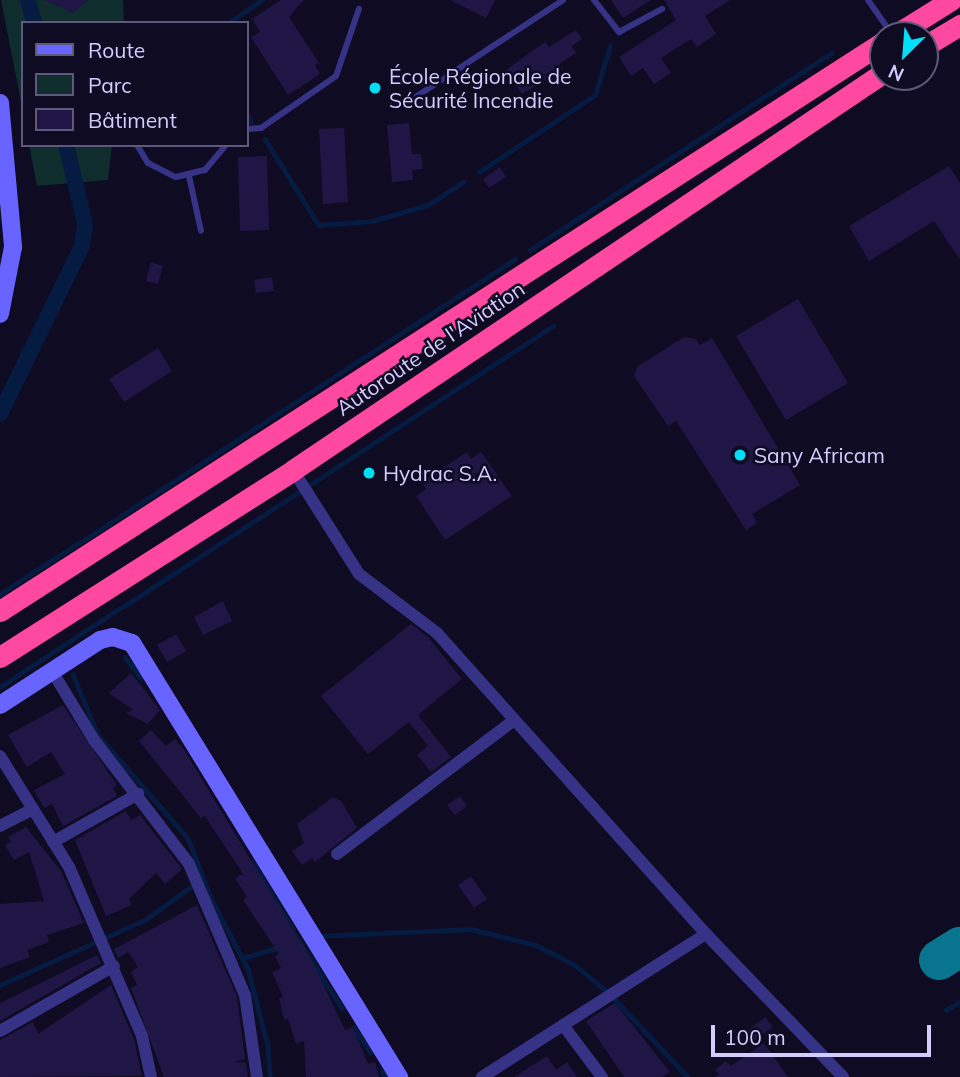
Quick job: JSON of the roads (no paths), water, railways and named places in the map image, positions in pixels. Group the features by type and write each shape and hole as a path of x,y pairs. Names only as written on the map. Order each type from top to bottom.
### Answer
{"highway":[{"path":"917,21 951,0"},
{"path":"939,38 960,25"},
{"name":"Autoroute de l'Aviation","path":"0,611 869,51"},
{"name":"Autoroute de l'Aviation","path":"0,657 293,470 869,82"}],"street":[{"path":"0,103 13,247 0,314"},
{"path":"293,470 359,573 437,633 706,934 843,1077"},
{"path":"0,705 100,640 113,636 132,643 399,1077"},
{"path":"52,671 94,740 189,864 232,958 252,1029 257,1077"},
{"path":"337,854 514,720"},
{"path":"0,756 53,842 107,949 142,1036 151,1077"},
{"path":"53,842 138,794"},
{"path":"0,826 33,809"},
{"path":"482,1077 706,934"},
{"path":"0,1031 114,966"},
{"path":"564,1025 601,1077"}],"lane":[{"path":"417,96 563,0"},
{"path":"594,0 619,32 662,9"},
{"path":"868,0 884,21"},
{"path":"248,129 261,128 336,76 359,9"},
{"path":"138,147 148,163 162,173 189,177 205,170 224,147"},
{"path":"189,177 201,230"}],"waterway":[{"path":"28,0 33,21"},
{"path":"231,21 262,0"},
{"path":"479,172 595,95 610,46"},
{"path":"530,250 831,53"},
{"path":"248,116 251,121"},
{"path":"265,139 319,225 372,221 428,205 463,182"},
{"path":"0,414 82,246 85,224 66,147"},
{"path":"84,540 515,259"},
{"path":"126,605 553,326"},
{"path":"0,594 80,542"},
{"path":"0,687 122,607"},
{"path":"125,657 141,678"},
{"path":"73,674 98,735 188,838 211,898 248,969 268,1046 270,1077"},
{"path":"252,862 293,929"},
{"path":"0,985 146,919 195,884"},
{"path":"318,936 471,929 536,945 575,965 610,994 688,1077"},
{"path":"295,934 342,1008"},
{"path":"242,958 280,947"},
{"path":"946,1010 960,1002"},
{"path":"354,1027 370,1052"},
{"path":"382,1071 386,1077"}],"place":[{"name":"École Régionale de Sécurité Incendie","path":"375,88"},
{"name":"Sany Africam","path":"740,455"},
{"name":"Hydrac S.A.","path":"369,473"}]}
